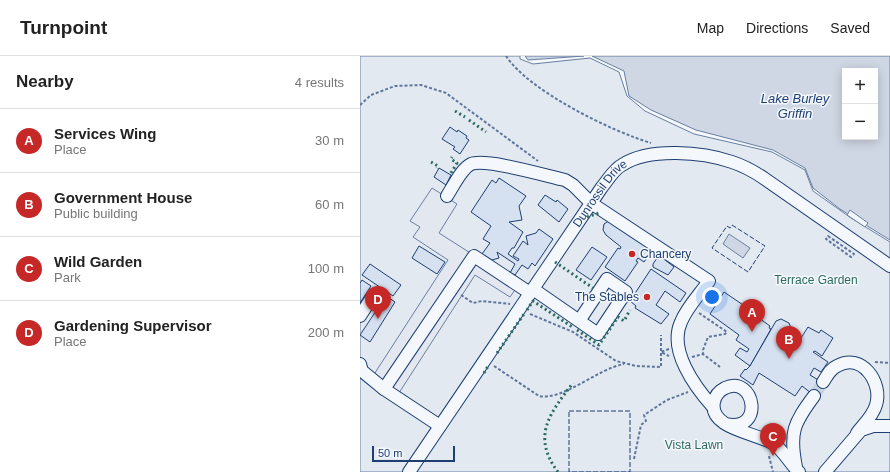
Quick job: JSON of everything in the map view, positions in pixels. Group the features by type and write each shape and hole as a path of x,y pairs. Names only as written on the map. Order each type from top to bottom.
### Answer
{"lane":[{"name":"Dunrossil Drive","path":"409,472 591,203 616,169 634,159 674,153 720,159 755,172 890,266"},
{"path":"447,196 466,167 471,164 483,163 565,180 573,185 591,203 709,281 690,307 680,325 679,342 683,362 700,391 713,407 716,416 726,424 762,438 781,450 797,471"},
{"path":"384,389 474,256 579,321"},
{"path":"360,316 371,299"},
{"path":"823,382 833,368 845,363 860,366 873,376 878,388 877,404 872,414 824,472"},
{"path":"360,364 362,371 384,389 440,426"},
{"path":"700,391 710,395 732,386 745,391 752,400 751,427 762,438 774,440 789,432 814,396"},
{"path":"713,407 714,399 721,390"},
{"path":"726,424 732,425 742,423 750,416 752,410"},
{"path":"797,421 792,442 797,471"},
{"path":"857,433 866,427 890,426"}],"path":[{"path":"506,56 512,65 552,96 608,127 656,144"},
{"path":"360,104 371,95 395,86 421,85 446,93 540,162"},
{"path":"452,289 473,303 482,301 511,304 573,332 607,356 625,364 661,368 661,334"},
{"path":"690,307 727,332 725,334 708,337 703,354"},
{"path":"484,362 490,363 539,396 545,397 558,394 609,368 625,364"},
{"path":"634,458 641,425 646,421 644,415 667,400 700,391"}],"green space":[{"path":"360,56 520,56 520,59 533,64 590,58 619,72 627,96 645,111 694,134 772,152 805,170 813,191 851,218 890,242 890,472 360,472"}],"shaded area":[{"path":"432,188 457,204 439,233 519,284 510,297 475,275 397,396 371,379 448,260 413,237 420,227 410,221"}],"water":[{"path":"525,56 584,56 528,60"},
{"name":"Lake Burley Griffin","path":"592,56 890,56 890,240 840,209 813,188 805,168 773,150 696,130 651,110 629,96 624,71"},
{"path":"729,234 750,248 743,258 723,244"}],"pier":[{"path":"850,210 868,223 865,227 847,215"}],"building":[{"path":"450,127 467,136 466,138 469,140 460,154 453,149 455,147 442,139"},
{"path":"439,168 451,175 446,185 434,177"},
{"path":"499,178 526,196 519,206 522,220 509,222 523,232 514,248 512,248 508,254 518,261 519,259 513,256 523,241 528,245 526,236 536,233 539,229 553,239 535,266 532,263 528,269 522,265 515,275 510,273 515,264 497,252 499,258 492,260 482,254 490,243 483,239 491,226 471,212 492,180 496,183"},
{"path":"545,195 556,202 557,200 568,209 559,222 538,205"},
{"name":"Chancery","path":"610,220 654,248 644,262 638,258 636,261 638,262 625,281 605,267 618,248 620,249 621,247 606,235 603,230 604,224"},
{"path":"419,246 445,262 437,274 412,258"},
{"path":"592,247 607,257 591,280 576,270"},
{"path":"659,255 674,267 668,275 653,267 653,264"},
{"path":"370,264 401,285 393,296 362,275"},
{"name":"The Stables","path":"651,269 686,293 680,302 665,291 656,305 669,314 661,324 635,308 636,306 630,301"},
{"path":"362,280 371,286 360,303 360,283"},
{"path":"724,292 755,313 752,317 754,319 756,316 770,326 769,328 771,329 750,366 735,355 740,348 747,352 749,349 736,340 739,335 710,314"},
{"path":"386,296 395,302 370,342 360,335"},
{"path":"781,319 789,323 791,328 783,341 794,349 808,327 819,333 821,330 833,338 822,356 815,351 813,352 828,362 821,372 814,368 810,375 825,384 816,397 802,386 795,396 759,373 753,385 740,376 745,369 746,370 750,366 776,321"}],"tunnel":[{"path":"814,396 823,382"}],"hedge":[{"path":"455,111 465,117"},
{"path":"469,120 486,132"},
{"path":"451,173 457,163 451,159 452,157"},
{"path":"431,162 438,166 437,168"},
{"path":"587,217 599,213"},
{"path":"555,262 593,288"},
{"path":"527,310 533,301 574,328"},
{"path":"577,330 599,345 618,317 624,321 630,310"},
{"path":"497,353 524,314"},
{"path":"484,373 488,366"},
{"path":"558,472 550,459 546,447 545,436 551,415 557,404 573,383"}],"fence":[{"path":"732,225 765,246 748,272 712,248 727,226 730,228 732,225"},
{"path":"569,411 630,411 630,472 569,472 569,411"}],"place":[{"name":"Chancery","path":"632,254"},
{"name":"The Stables","path":"647,297"},
{"name":"Gardening Supervisor","path":"378,319"},
{"name":"Services Wing","path":"752,332"},
{"name":"Government House","path":"789,359"},
{"name":"Wild Garden","path":"773,456"}],"park label":[{"name":"Terrace Garden","path":"816,280"},
{"name":"Vista Lawn","path":"694,445"}]}
